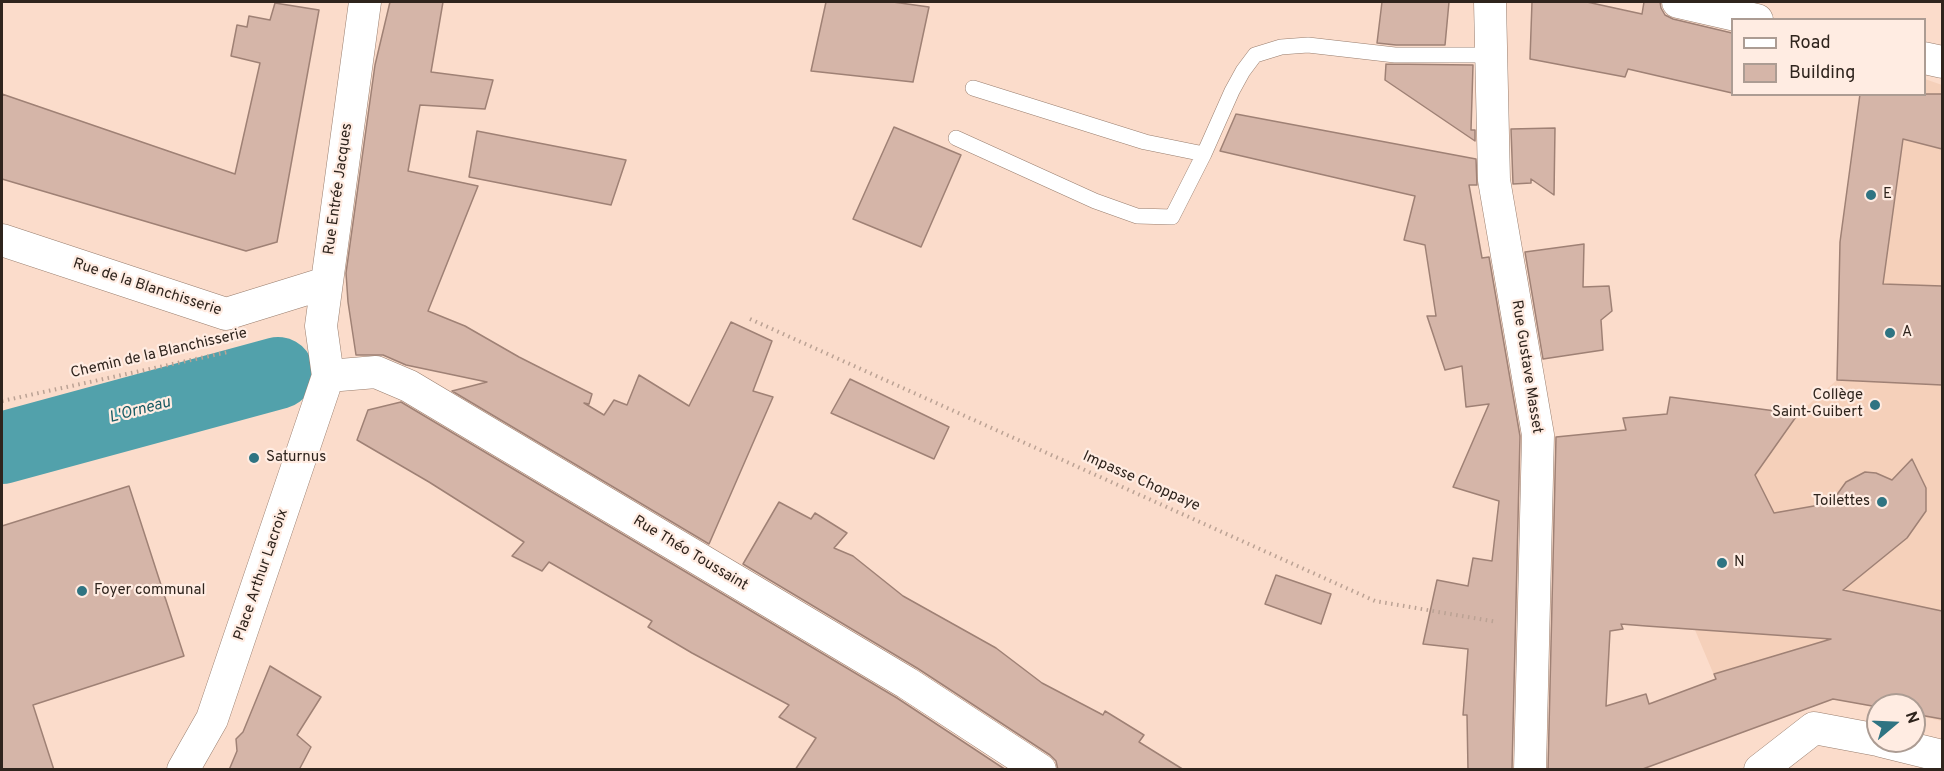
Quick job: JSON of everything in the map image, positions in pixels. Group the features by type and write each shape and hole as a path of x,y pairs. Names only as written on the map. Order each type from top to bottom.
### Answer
{"street":[{"name":"Rue Entrée Jacques","path":"328,376 321,326 365,2"},
{"name":"Rue Gustave Masset","path":"1490,2 1494,180 1538,435 1530,770"},
{"path":"1678,2 1748,18"},
{"path":"1926,58 1942,62"},
{"name":"Rue de la Blanchisserie","path":"2,240 226,314 326,283"},
{"name":"Rue Théo Toussaint","path":"328,376 376,372 409,386 907,683 1040,770"},
{"name":"Place Arthur Lacroix","path":"183,770 212,719 328,376"},
{"path":"1760,770 1814,728 1866,738"},
{"path":"1926,752 1942,756"}],"lane":[{"path":"956,138 1095,201 1137,216 1172,217 1204,154 1232,91 1255,56 1281,47 1308,45 1395,55 1492,55"},
{"path":"974,88 1145,142 1204,154"}],"path":[{"name":"Impasse Choppaye","path":"750,319 1375,601 1533,628"},
{"name":"Chemin de la Blanchisserie","path":"2,401 229,351"}],"shaded area":[{"name":"Collège Saint-Guibert","path":"1926,79 1942,85 1942,721 1926,718 1926,693 1866,693 1866,706 1833,699 1738,732 1695,630 1647,626 1623,418 1667,414 1670,397 1798,414 1837,380 1840,241 1860,96 1926,96"}],"building":[{"path":"390,2 443,2 431,72 493,80 485,109 420,105 408,171 478,186 428,311 465,326 519,357 592,394 589,404 584,403 604,415 614,400 627,405 639,375 689,406 731,322 772,341 753,391 773,397 709,544 452,391 487,382 406,365 383,355 356,355 346,273 375,65"},
{"path":"826,2 893,2 929,7 913,82 811,71"},
{"path":"1382,2 1449,2 1445,45 1377,43"},
{"path":"1532,2 1587,2 1642,14 1644,2 1660,2 1665,15 1673,19 1731,33 1731,93 1628,69 1625,77 1530,59"},
{"path":"275,3 319,10 277,242 246,251 2,179 2,94 235,174 260,63 231,56 237,25 247,27 249,16 270,20"},
{"path":"1386,64 1473,65 1471,130 1475,130 1475,141 1385,80"},
{"path":"1942,94 1942,149 1903,139 1883,284 1942,286 1942,385 1837,380 1840,242 1860,96"},
{"path":"1236,114 1476,159 1477,185 1469,185 1482,258 1489,257 1520,436 1512,770 1468,770 1467,715 1463,715 1468,649 1423,644 1437,580 1468,586 1473,558 1492,561 1499,501 1453,487 1489,404 1466,407 1462,366 1445,370 1427,316 1436,316 1425,245 1404,240 1415,196 1220,151"},
{"path":"894,127 961,155 921,247 853,219"},
{"path":"1555,128 1554,195 1531,179 1531,183 1513,184 1511,129"},
{"path":"477,131 626,160 611,205 469,177"},
{"path":"1584,244 1583,287 1609,286 1612,311 1601,320 1603,350 1543,359 1525,252"},
{"path":"850,379 949,427 934,459 831,413"},
{"path":"1670,397 1798,414 1755,475 1774,513 1831,503 1846,482 1865,472 1876,473 1892,480 1912,459 1926,488 1926,511 1907,538 1843,590 1942,611 1942,719 1926,716 1926,693 1866,693 1866,705 1833,699 1640,770 1548,770 1556,437 1626,430 1623,418 1667,414","holes":["1621,624 1831,639 1714,674 1716,679 1649,704 1646,694 1606,706 1610,631 1623,629"]},
{"path":"401,402 897,698 1006,770 795,770 816,738 779,717 789,705 648,627 652,621 549,562 542,571 512,556 524,542 357,440 368,410"},
{"name":"Foyer communal","path":"129,486 184,656 33,705 54,770 2,770 2,526"},
{"path":"779,502 811,519 815,513 847,533 834,548 853,556 903,596 996,648 1042,683 1103,715 1105,711 1144,735 1139,742 1184,770 1058,770 1056,761 1050,755 917,668 743,564"},
{"path":"1276,575 1331,594 1321,624 1265,604"},
{"path":"270,666 321,697 297,735 311,747 299,770 229,770 237,751 236,739 243,732"}],"waterway":[{"name":"L'Orneau","path":"2,448 278,373"}],"place":[{"name":"E","path":"1871,195"},
{"name":"A","path":"1890,333"},
{"name":"Collège Saint-Guibert","path":"1875,405"},
{"name":"Saturnus","path":"254,458"},
{"name":"Toilettes","path":"1882,502"},
{"name":"N","path":"1722,563"},
{"name":"Foyer communal","path":"82,591"}]}
